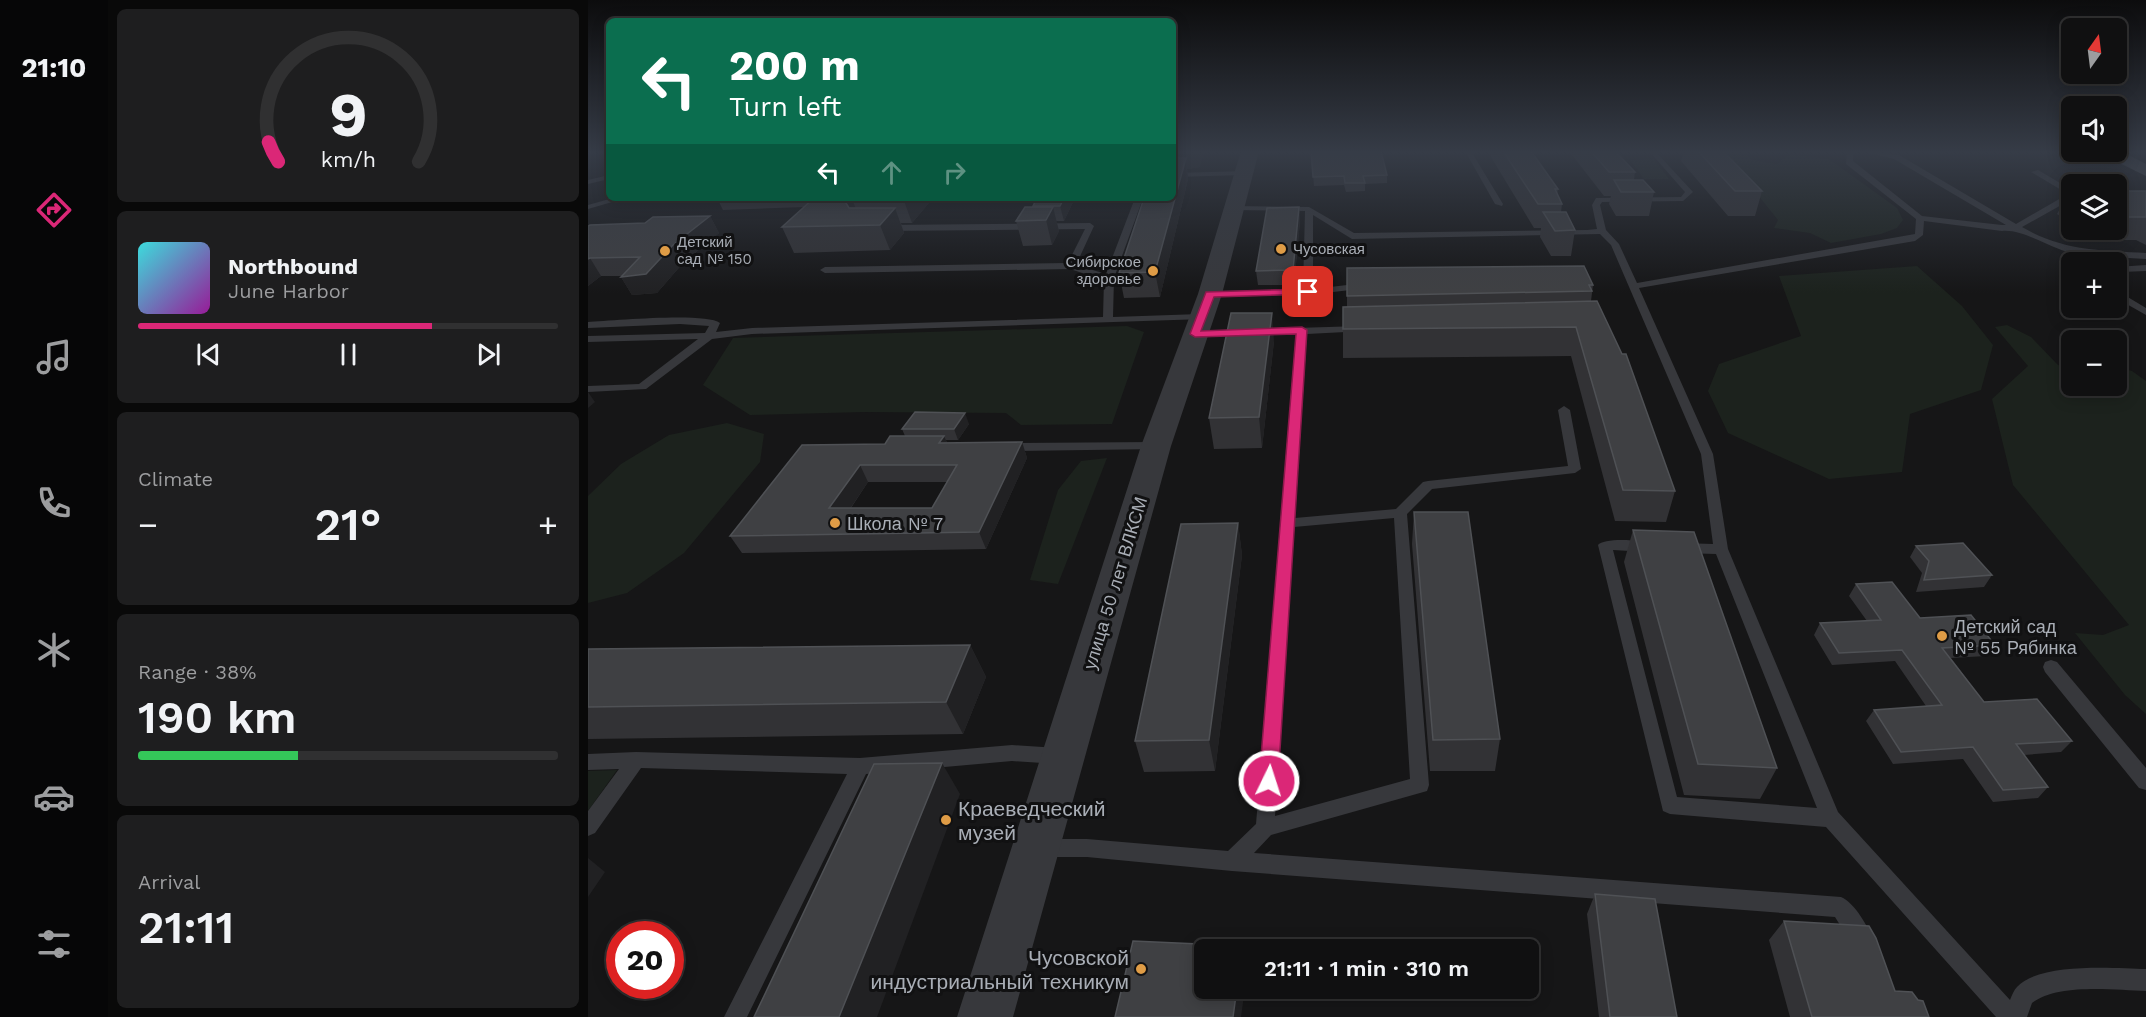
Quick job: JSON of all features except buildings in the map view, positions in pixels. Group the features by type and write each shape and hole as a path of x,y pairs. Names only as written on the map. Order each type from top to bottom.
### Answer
{"street":[{"name":"улица 50 лет ВЛКСМ","path":"985,1017 1038,848 1156,446 1202,315 1236,198"}],"lane":[{"path":"1496,198 1499,204"},
{"path":"1683,198 1599,200 1596,205 1602,231 1615,244 1707,454 1721,549 1832,818 2013,1017 2024,995 2040,984 2061,980 2146,980"},
{"path":"1895,198 1920,218 2002,228 2016,227 2061,200"},
{"path":"1967,198 2029,235 2073,251 2146,256"},
{"path":"588,207 611,201"},
{"path":"1108,320 1109,278 1137,201"},
{"path":"1233,208 1309,209 1352,236 1564,234 1602,231"},
{"path":"1308,292 1309,209"},
{"path":"1633,286 1915,238 1919,235 1920,218"},
{"path":"873,228 1090,226 1071,266"},
{"path":"825,270 1071,266 1109,278"},
{"path":"2127,269 2146,268"},
{"path":"588,339 1202,315 1308,292 1352,286 1375,286"},
{"path":"2127,300 2146,312"},
{"path":"1202,315 1302,330 1371,329"},
{"path":"588,325 680,321 715,323 710,336 642,387 588,389"},
{"path":"1265,828 1302,330"},
{"path":"1288,523 1400,513 1428,485 1575,469 1564,410"},
{"path":"990,447 1156,446"},
{"path":"1232,861 1265,828 1420,785 1400,513"},
{"path":"1721,549 1605,546 1670,805 1832,818"},
{"path":"2050,667 2146,782"},
{"path":"588,762 636,760 860,766 1012,753 1064,756"},
{"path":"588,827 636,760"},
{"path":"735,1017 860,766"},
{"path":"1038,848 1087,848 1841,907 1873,957"}],"shaded area":[{"path":"1761,198 1884,198 1897,208 1903,220 1897,228 1881,234 1831,243 1810,233 1774,228 1778,220"},
{"path":"1917,266 1962,306 1993,345 1981,390 1910,414 1902,472 1829,479 1728,433 1708,391 1719,364 1801,336 1779,276"},
{"path":"2007,325 2031,337 2061,366 2061,396 2127,396 2127,370 2146,381 2146,714 2125,695 2075,633 2103,635 2129,625 2013,485 1992,399 2028,366 1995,327"},
{"path":"1127,326 1144,332 1112,424 1021,425 1006,413 864,412 750,415 703,385 733,338"},
{"path":"727,423 764,434 760,462 684,553 627,593 588,603 588,496 621,464 669,435"},
{"path":"1107,458 1058,584 1030,580 1058,490 1081,461"},
{"path":"617,770 588,811 588,771"}],"place":[{"name":"Чусовская","path":"1281,249"},
{"name":"Детский сад № 150","path":"665,251"},
{"name":"Сибирское здоровье","path":"1153,271"},
{"name":"Школа № 7","path":"835,523"},
{"name":"Детский сад № 55 Рябинка","path":"1942,636"},
{"name":"Краеведческий музей","path":"946,820"},
{"name":"Чусовской индустриальный техникум","path":"1141,969"}],"route":[{"path":"1269,781 1302,330 1195,334 1210,294 1308,292"}]}
